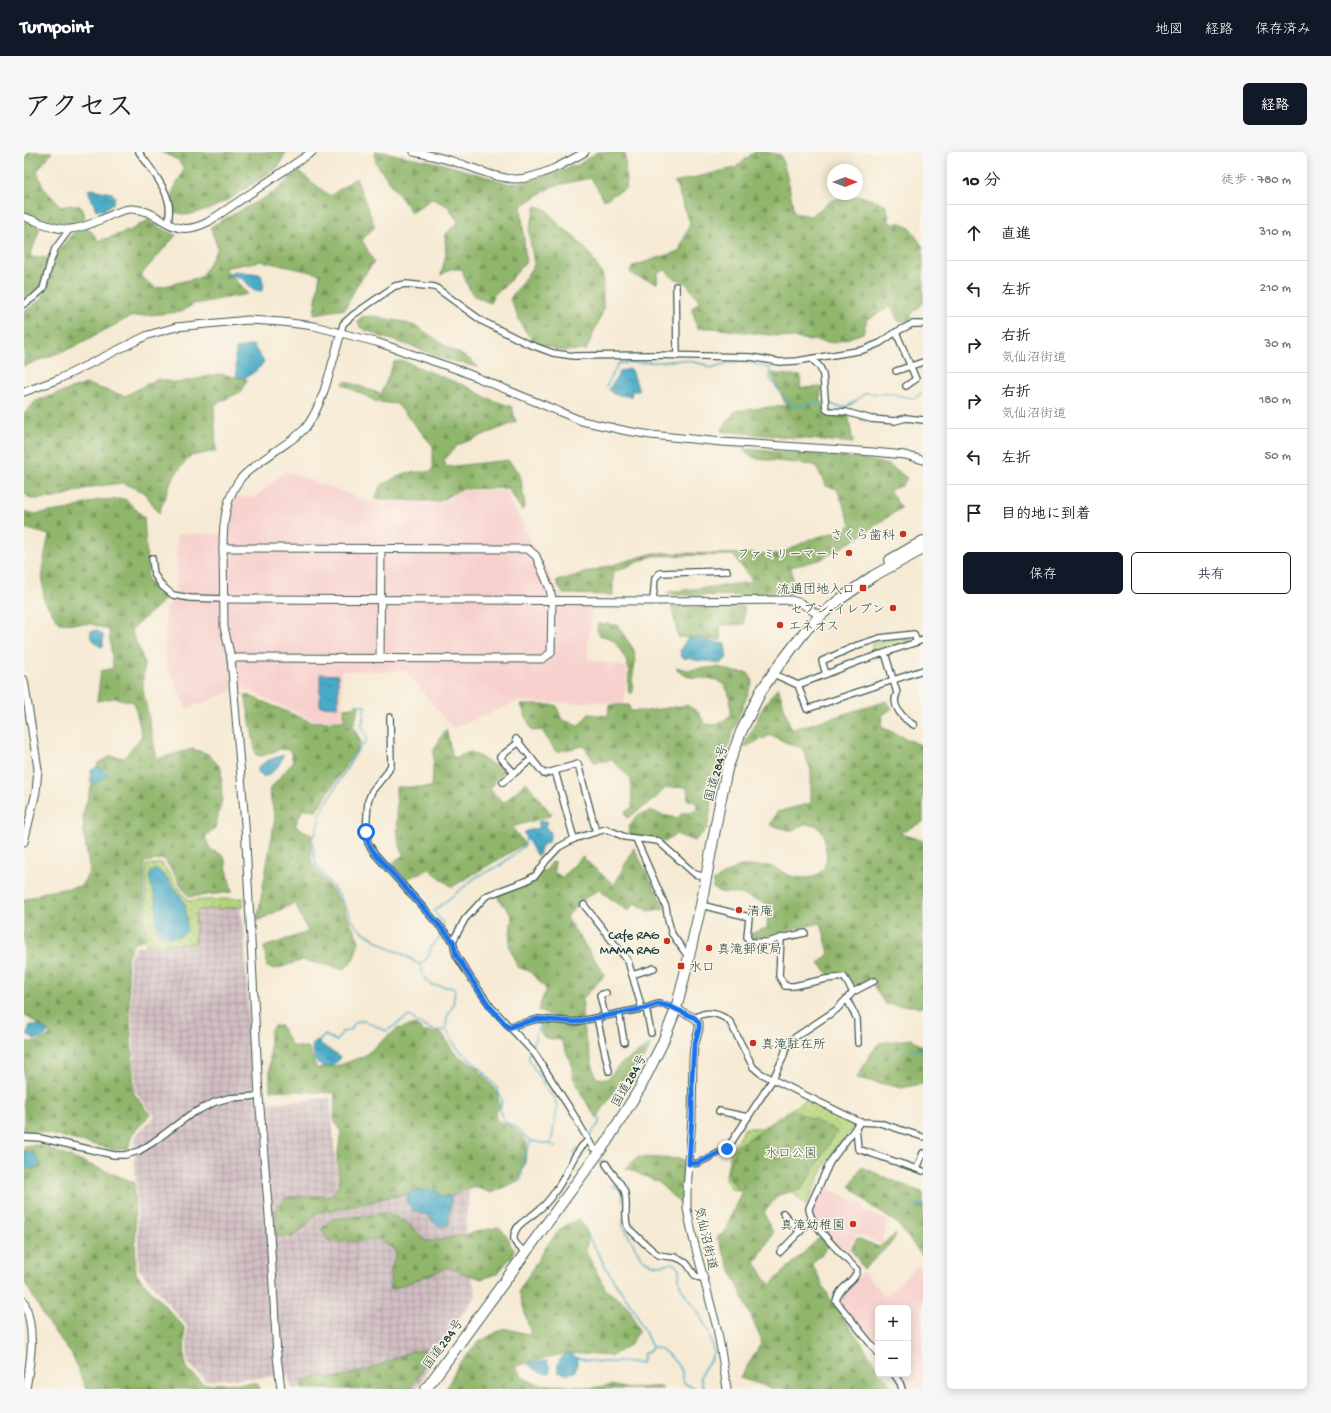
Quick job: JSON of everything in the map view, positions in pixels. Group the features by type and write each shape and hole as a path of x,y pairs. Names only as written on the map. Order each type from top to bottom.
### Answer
{"highway":[{"name":"国道284号","path":"741,732 744,718 757,689 787,646 836,594 866,573 923,541"},
{"name":"国道284号","path":"426,1389 607,1141 640,1088 660,1050 676,1010 689,958 701,906 727,769 741,732 761,691 817,614 873,576 923,549"}],"street":[{"path":"138,152 158,180 167,198 169,204 168,224"},
{"path":"24,217 54,227 69,230 93,223 117,212 131,209 147,212 168,224 182,229 190,229 208,222 312,152"},
{"path":"414,152 457,162 503,178 518,179 538,174 569,161 585,152"},
{"path":"24,304 43,289 55,249 69,230"},
{"path":"281,1389 277,1356 269,1216 259,1096 245,824 231,658 224,627 223,524 232,492 240,479 249,471 305,428 322,397 343,324 353,315 395,286 406,284 435,288 450,297 482,321 526,343 553,353 574,356 751,357 780,362 812,360 863,350 880,343 896,332 912,324 923,324"},
{"path":"676,286 677,356"},
{"path":"24,392 59,379 148,335 176,327 248,320 314,326 376,342 458,370 582,421 651,436 873,452 905,455 923,460"},
{"path":"896,332 916,379 906,386"},
{"path":"812,360 820,367 823,375 826,409 829,411 846,412 871,419 895,421 906,418 923,420"},
{"path":"896,371 923,362"},
{"path":"223,548 528,549 536,556 550,589 552,600 551,653 542,659 231,658"},
{"path":"380,549 380,658"},
{"path":"152,558 154,574 162,586 173,595 190,598 380,598 653,601 790,600 801,603 817,614"},
{"path":"653,601 655,578 660,573 727,571"},
{"path":"826,674 822,661 858,645 880,638 914,634 917,642"},
{"path":"774,672 778,676 798,685 923,640"},
{"path":"884,653 897,693 895,696 895,704 901,714 914,725"},
{"path":"798,685 807,710 923,670"},
{"path":"24,680 38,769 36,792 24,842"},
{"path":"390,717 391,765 386,774 372,791 368,801 366,832 368,843 375,854 453,941 456,955 490,1007 534,1054 546,1070 593,1148"},
{"path":"514,773 500,757 518,740 544,774 578,764 596,832"},
{"path":"503,782 532,759"},
{"path":"555,771 574,839"},
{"path":"453,941 465,919 486,896 526,881 536,875 559,847 574,839 606,829 625,837 658,841 695,874 706,877"},
{"path":"636,839 666,906 672,934 689,958"},
{"path":"584,905 628,961 651,1033"},
{"path":"701,906 749,917 747,937 750,942 768,942 805,933"},
{"path":"781,938 779,976 785,986 794,986 826,979 844,977 853,992"},
{"path":"632,975 654,968"},
{"path":"689,1164 698,1163 727,1149 773,1079 791,1040 836,1010 853,992 874,981"},
{"path":"605,1016 600,995 606,993"},
{"path":"847,1000 857,1019 858,1043"},
{"path":"509,1028 538,1019 575,1022 658,1004 669,1006 695,1018 700,1015 712,1013 724,1017 730,1022 753,1067 760,1073 860,1122 880,1123 923,1137"},
{"path":"619,1013 624,1042"},
{"path":"597,1018 609,1070"},
{"name":"気仙沼街道","path":"695,1018 699,1023 699,1029 694,1047 687,1208 721,1350 727,1389"},
{"path":"24,1138 40,1138 114,1155 125,1155 139,1151 191,1114 209,1104 229,1098 259,1096"},
{"path":"719,1111 748,1117"},
{"path":"860,1122 830,1162 809,1211 819,1229 857,1270 856,1275 837,1294 836,1301 875,1349"},
{"path":"856,1127 858,1149 923,1171"},
{"path":"525,1252 514,1242 515,1231 520,1224 536,1212 557,1190 576,1154 588,1140"},
{"path":"917,1169 923,1152"},
{"path":"606,1164 624,1190 626,1197 626,1223 628,1228 658,1255 671,1256 680,1259 688,1265 695,1276 704,1278"},
{"path":"783,1213 800,1232"},
{"path":"780,1252 812,1218"},
{"path":"24,1302 31,1323 32,1338 27,1362 26,1389"},
{"path":"896,1377 902,1389"}],"shaded area":[{"path":"285,471 370,502 438,505 461,491 505,491 559,593 567,604 592,604 587,658 627,667 624,704 586,701 584,703 517,702 453,728 405,671 341,671 342,720 312,720 242,687 187,709 166,665 165,607 176,600 177,534 228,534 230,517 236,497 254,498"},
{"path":"146,865 186,902 239,899 244,935 252,1074 257,1104 330,1098 338,1189 470,1175 464,1246 476,1295 439,1346 416,1389 292,1389 288,1376 205,1380 188,1363 187,1326 139,1269 134,1137 155,1116 136,1093 129,959 136,947 146,945"},
{"name":"真滝幼稚園","path":"827,1188 862,1204 863,1211 888,1220 882,1244 856,1234 848,1251 845,1253 812,1216 811,1209 819,1189"},
{"path":"918,1265 923,1272 923,1389 907,1389 906,1383 902,1377 911,1377 911,1305 875,1305 875,1345 840,1301 840,1294 863,1272 885,1296"}],"green space":[{"path":"24,152 52,152 37,171 43,187 61,207 70,205 80,206 85,217 82,221 68,224 55,223 24,215"},
{"path":"161,152 286,152 278,167 231,198 210,209 187,215 171,211 173,191 184,170 178,160"},
{"path":"375,152 383,152 443,164 511,184 538,178 578,165 597,152 625,152 626,188 604,200 591,178 553,186 521,206 526,262 504,287 495,293 490,303 477,297 470,291 462,269 450,269 441,275 446,254 445,235 458,222 448,206 432,199 411,212 376,163"},
{"path":"754,152 768,152 781,155 789,184 794,213 811,216 832,200 863,200 863,197 885,204 889,223 901,223 910,228 923,247 923,303 911,315 911,321 898,321 891,306 867,320 863,333 835,343 712,328 697,328 692,308 700,301 685,282 673,278 665,270 658,273 657,283 637,277 630,272 633,266 679,251 690,223 675,182 735,168"},
{"path":"298,171 330,196 356,178 375,227 362,240 374,262 357,285 345,309 314,314 320,274 261,261 224,268 248,294 194,304 180,312 130,317 71,348 24,366 24,311 42,299 58,251 71,235 80,229 88,228 99,241 131,230 148,220 160,228 176,235 140,276 156,288 201,277 218,248 210,227 275,192"},
{"path":"536,206 546,209 560,226 574,236 590,254 603,276 603,311 586,350 562,351 534,342 523,328 510,299 534,265 529,232"},
{"path":"24,221 40,227 30,257 48,258 43,281 39,288 24,299"},
{"path":"373,316 403,322 418,327 447,347 471,360 478,367 440,358 412,346 382,337 361,328 357,321 362,317"},
{"path":"403,361 468,387 487,398 512,407 516,422 458,445 444,460 446,467 508,460 520,474 525,505 522,511 508,488 461,489 438,502 375,499 381,485 405,473 433,471 433,446 397,404 377,402 342,384 345,381 381,394 394,362"},
{"path":"771,373 801,376 800,388 822,387 820,398 826,413 848,413 853,443 721,431 735,411 786,405"},
{"path":"219,374 247,379 242,391 214,405 216,451 190,456 172,479 159,513 144,492 122,483 91,487 55,498 31,499 24,494 24,414 36,401 86,384 125,396 157,379 177,383"},
{"path":"744,449 859,458 889,465 907,478 902,486 889,490 901,508 854,540 820,560 791,567 794,586 789,596 667,595 668,592 753,582 733,555 653,556 613,572 613,595 563,594 556,581 654,553 780,554 808,540 845,529 851,524 837,489 826,486 815,465 758,459 748,455"},
{"path":"125,499 144,517 148,579 166,598 131,630 144,661 143,690 157,759 192,749 208,754 221,768 222,800 215,828 205,837 210,849 224,856 232,892 189,897 164,859 144,862 144,940 134,942 127,958 134,1094 151,1114 132,1134 128,1149 117,1150 37,1131 24,1133 24,1042 37,1042 51,1035 24,1014 24,900 45,892 81,886 90,871 84,836 83,814 98,763 111,756 124,758 142,736 134,702 114,698 97,701 101,671 113,668 109,630 92,624 59,623 44,600 42,568 49,535 24,528 24,511 36,514 70,509 97,500"},
{"path":"672,607 744,607 744,624 720,625 721,640 678,637"},
{"path":"598,624 617,625 634,650 635,663 632,681 633,692 631,694 628,691 629,669 625,658 615,642 610,638 599,635 597,629"},
{"path":"910,639 911,642 875,655 871,644 883,640"},
{"path":"676,667 687,670 718,667 735,672 748,673 753,681 724,757 714,791 707,829 694,841 676,834 665,842 630,835 629,826 639,814 653,811 661,815 678,818 682,813 693,812 698,808 695,802 688,800 687,787 665,788 656,798 627,818 625,812 632,807 631,779 612,760 595,763 584,746 556,752 542,730 532,731 521,705 556,705 562,720 579,725 589,714 608,716 609,705 629,705 630,711 647,711 687,705 698,712 705,724 717,725 731,715 730,697 725,686 718,681 691,677 683,674"},
{"path":"778,687 791,730 887,701 892,709 882,715 881,727 923,746 923,822 899,833 923,841 923,1007 885,1004 872,983 856,986 846,975 830,976 819,963 829,953 821,923 747,940 752,933 767,928 768,904 740,894 721,892 713,888 714,881 739,866 770,866 793,877 802,878 814,877 824,869 827,857 824,834 816,825 805,824 793,831 770,825 777,812 811,803 811,770 802,748 789,744 771,735 743,748 762,709"},
{"path":"245,694 311,722 344,721 344,708 359,706 353,726 361,742 317,810 303,809 295,826 311,834 311,861 342,904 359,941 354,958 345,969 302,960 276,969 267,967 264,947 308,932 295,903 257,921 275,818 269,790 293,762 290,750 280,749 262,756 256,755"},
{"path":"446,729 453,758 471,752 504,771 490,789 504,803 526,782 552,815 512,827 524,844 452,887 429,869 407,879 392,864 403,855 398,839 396,787 432,787 434,749"},
{"path":"634,848 665,908 649,911 635,903 628,911 599,890 588,896 566,917 605,975 583,998 582,1024 596,1078 608,1079 618,1066 651,1044 646,1055 614,1091 597,1118 590,1109 573,1077 573,1067 561,1040 545,1038 540,1032 540,1025 555,1017 538,1011 546,989 531,972 517,967 509,945 512,916 497,896 542,871 547,870 550,863 555,861 554,872 562,877 582,857 614,885"},
{"path":"162,863 188,901 243,898 243,907 200,910 196,913 195,944 146,945 146,865"},
{"path":"415,1024 424,1032 442,1033 454,1053 477,1067 498,1094 499,1107 495,1114 497,1121 514,1129 527,1143 525,1163 518,1181 491,1193 475,1187 446,1198 406,1194 316,1213 305,1227 291,1237 277,1236 276,1207 285,1198 332,1195 339,1185 337,1158 341,1132 334,1120 335,1093 270,1090 270,1031 274,1026 281,1026 292,1046 309,1048 317,1069 340,1065 364,1056 397,1029"},
{"path":"912,1039 923,1047 923,1085 920,1084 902,1088 857,1078 869,1056 879,1043"},
{"name":"水口公園","path":"807,1099 856,1123 827,1161 806,1206 789,1189 751,1188 733,1190 725,1180 731,1151 745,1128 762,1128"},
{"path":"793,1110 837,1131 802,1189 778,1195 764,1213 773,1233 755,1263 770,1285 821,1236 829,1246 812,1264 829,1297 875,1363 875,1377 885,1377 894,1389 775,1389 740,1378 762,1342 717,1237 725,1232 741,1193 729,1177 728,1169 736,1147"},
{"path":"39,1145 134,1182 136,1274 184,1327 185,1366 203,1384 257,1383 260,1389 86,1389 72,1355 49,1325 24,1281 24,1146"},
{"path":"638,1157 683,1159 685,1208 658,1182 626,1168"},
{"path":"861,1167 923,1193 923,1257 897,1223 871,1206 850,1186"},
{"path":"387,1213 409,1224 426,1241 440,1240 499,1227 509,1239 510,1245 514,1250 512,1256 497,1274 482,1279 447,1268 390,1290 391,1269 397,1251 379,1239 329,1242 322,1229 332,1219"},
{"path":"579,1218 588,1234 586,1252 606,1290 630,1309 639,1331 631,1344 612,1356 567,1353 515,1366 522,1377 537,1384 591,1388 612,1385 628,1389 446,1389 458,1365 477,1343 504,1328 531,1335 519,1291 545,1248 560,1229"},
{"path":"896,1234 893,1241 864,1269 851,1249 857,1238 879,1247"},
{"path":"431,1350 416,1381 409,1389 303,1389 303,1382 317,1375 338,1378 371,1369 411,1351"},
{"path":"661,1386 663,1389 628,1389"}],"water":[{"path":"92,189 112,193 115,197 113,204 103,210 96,210 88,190"},
{"path":"234,271 261,274 264,287 262,291 253,290 244,280 238,277 225,275"},
{"path":"253,345 264,362 252,374 237,378 235,357 236,349"},
{"path":"629,369 632,370 639,391 632,391 631,397 613,394 609,389 621,371"},
{"path":"98,630 103,635 103,646 100,647 90,637 91,631"},
{"path":"698,637 725,644 727,658 720,664 689,658 686,659 681,656 680,650 687,639"},
{"path":"320,674 338,675 338,707 320,706"},
{"path":"283,755 278,766 270,774 263,777 258,773 258,767 269,760"},
{"path":"98,766 108,775 94,785 90,780 91,770"},
{"path":"539,821 548,822 546,826 551,833 549,841 542,846 539,855 536,855 524,833 538,828"},
{"path":"156,869 163,874 181,896 185,905 187,930 178,937 168,938 157,933 156,903 149,876 151,872"},
{"path":"30,1025 42,1027 49,1032 42,1038 34,1040 27,1034"},
{"path":"316,1041 341,1058 333,1065 322,1067 315,1060 312,1046"},
{"path":"24,1152 33,1152 41,1165 34,1169 24,1168"},
{"path":"421,1190 436,1191 439,1193 439,1196 451,1197 449,1225 441,1227 434,1223 429,1216 412,1210 406,1199 410,1192"},
{"path":"571,1354 578,1358 575,1372 567,1374 558,1372 558,1363 564,1355"},
{"path":"547,1361 550,1372 547,1374 533,1369 528,1363"}],"waterway":[{"path":"606,387 618,364 682,360 703,364 711,368 734,362 754,364 770,368 770,378 792,406 828,402 838,407 846,407 865,393 893,394 915,398 923,392"},
{"path":"355,704 365,706 362,726 367,737 366,743 359,748 321,812 316,833 312,838 315,862 342,900 357,928 390,949 401,953 420,965 425,979 431,985 455,988 453,1005 447,1017 446,1029 456,1047 482,1070 497,1088 502,1100 500,1110 502,1118 519,1129 524,1136 531,1141"},
{"path":"443,927 444,925 434,911 476,877 501,865 525,845 526,836"},
{"path":"420,965 429,956 431,947 442,933"},
{"path":"318,1042 325,1035 337,1041 342,1032 351,1030 355,1022 360,1021 368,1022 387,1031 410,1016 426,1028 436,1030 446,1029"},
{"path":"532,1048 538,1027 544,1021"},
{"path":"909,1048 923,1052"},
{"path":"530,1051 529,1060 551,1095 555,1098 557,1109 551,1144"},
{"path":"588,1137 599,1124 600,1117"},
{"path":"521,1180 524,1160 531,1141 551,1144 556,1148"},
{"path":"574,1153 577,1148"},
{"path":"612,1185 621,1190 623,1202"},
{"path":"910,1204 923,1205"},
{"path":"623,1220 623,1226 642,1259 657,1265 673,1263 679,1269 680,1284 702,1319 711,1340 713,1353 711,1359 701,1374 704,1389"},
{"path":"585,1231 615,1283 635,1310 652,1347"},
{"path":"578,1358 602,1362 642,1363 644,1353 649,1352 652,1347 657,1348 670,1356 676,1363 682,1371 682,1379 684,1383 696,1389"}],"tunnel":[{"path":"597,1153 606,1164"}],"place":[{"name":"さくら歯科","path":"903,534"},
{"name":"ファミリーマート","path":"849,553"},
{"name":"流通団地入口","path":"863,588"},
{"name":"セブン-イレブン","path":"893,608"},
{"name":"エネオス","path":"780,625"},
{"name":"清庵","path":"739,910"},
{"name":"Cafe RAG MAMA RAG","path":"667,941"},
{"name":"真滝郵便局","path":"709,948"},
{"name":"水口","path":"681,966"},
{"name":"真滝駐在所","path":"753,1043"},
{"name":"真滝幼稚園","path":"853,1224"}],"route":[{"path":"366,832 368,843 375,854 453,941 456,955 470,977 490,1007 509,1028 538,1019 575,1022 646,1008 658,1004 669,1006 695,1018 699,1023 699,1029 694,1047 689,1164 698,1163 727,1149"}]}
